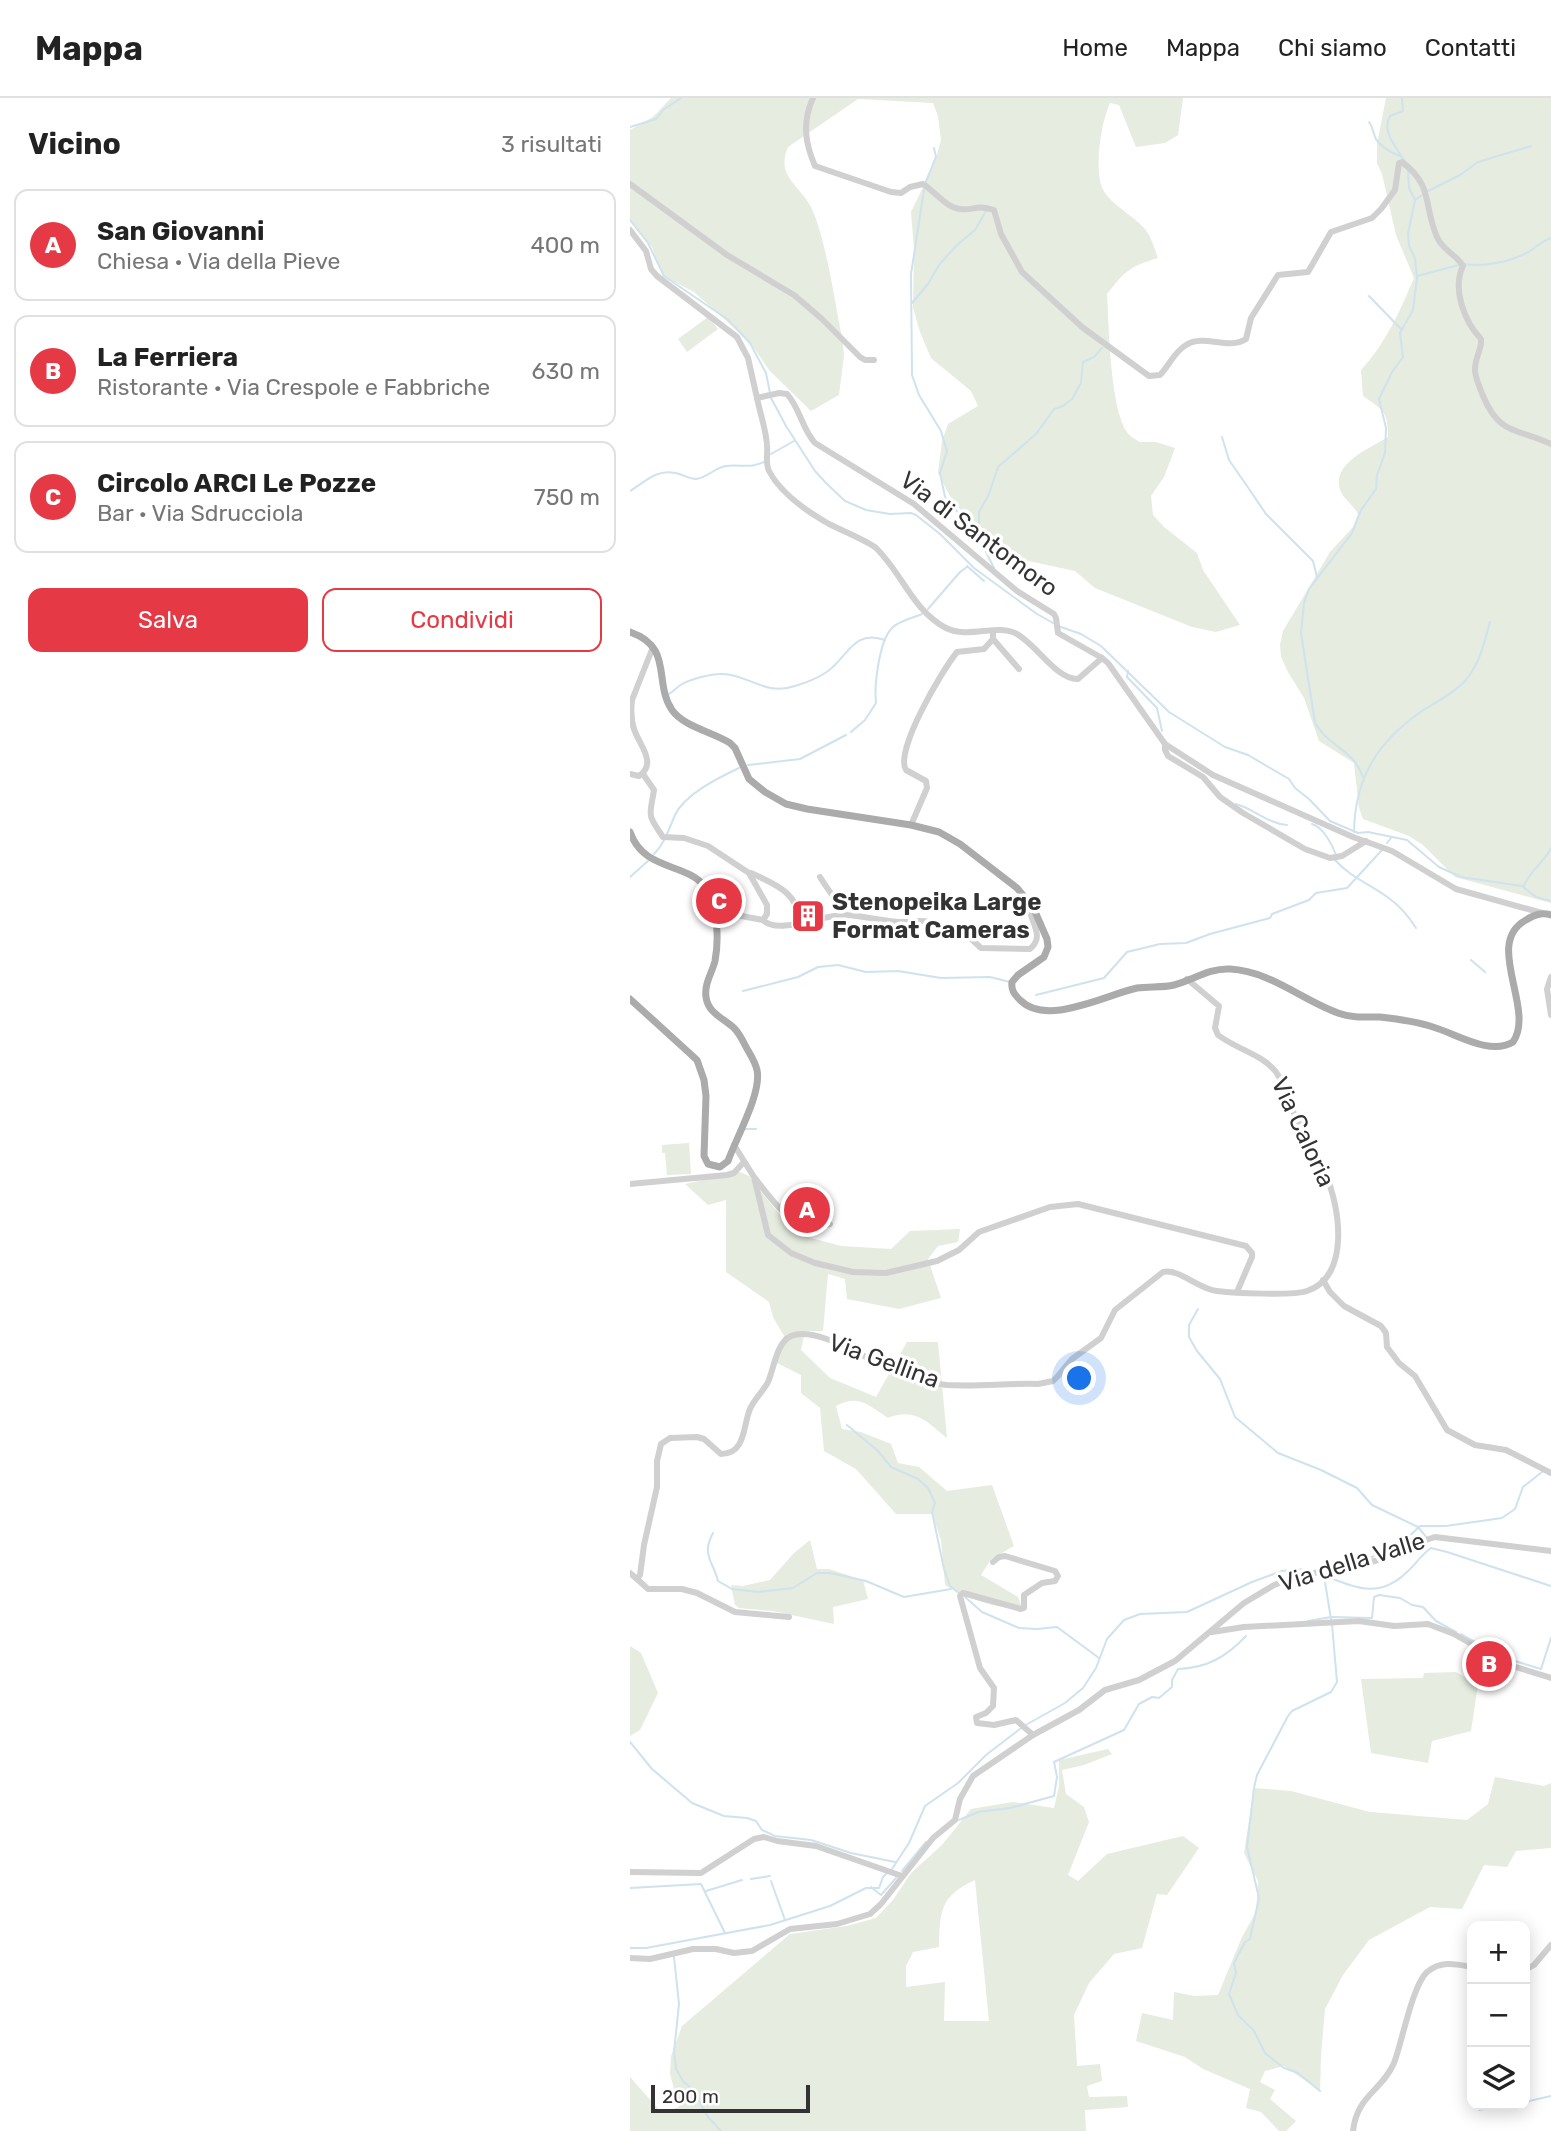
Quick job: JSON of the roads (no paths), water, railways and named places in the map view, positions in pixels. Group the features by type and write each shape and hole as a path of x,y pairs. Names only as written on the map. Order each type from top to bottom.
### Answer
{"main road":[{"path":"630,632 646,640 653,648 661,664 666,695 672,710 683,720 730,743 749,779 765,792 796,807 911,825 948,836 1017,888 1033,907 1047,939 1047,953 1044,957 1018,975 1011,986 1016,996 1036,1011 1098,1002 1136,989 1172,985 1219,970 1242,971 1288,987 1339,1013 1404,1019 1485,1045 1500,1047 1513,1042 1520,1028 1509,957 1511,934 1524,921 1547,914"},
{"path":"630,832 638,846 657,863 689,875 704,885 714,911 717,942 706,998 711,1010 737,1030 757,1070 755,1093 728,1161 720,1167 716,1168 705,1160 706,1096 697,1060 630,999"}],"street":[{"path":"813,98 805,122 807,147 815,166 891,192 901,193 910,187 923,184 946,203 960,209 980,206 993,210 1001,234 1022,272 1090,333 1149,376 1160,375 1177,352 1192,341 1234,345 1246,338 1256,309 1279,275 1308,272 1331,232 1372,218 1395,190 1399,163 1402,162 1415,172 1424,185 1437,238 1463,266 1458,282 1466,318 1481,339 1475,369 1477,382 1488,407 1497,421 1507,429 1551,444"},
{"path":"630,184 727,255 794,295 860,358 874,360"},
{"path":"630,230 646,251 651,269 657,276 737,337 747,354 767,441 769,470 791,496 819,519 875,547 917,604 944,627 961,632 993,635 1004,631 1018,635 1058,672 1071,679 1078,679 1102,658"},
{"name":"Via di Santomoro","path":"757,398 786,393 815,443 923,511 1011,586 1054,614 1056,628 1061,635 1102,658 1165,744 1213,775 1392,851 1456,889 1547,914"},
{"path":"911,825 927,788 926,781 906,770 903,759 925,701 942,670 957,652 984,649 993,635"},
{"path":"993,635 1018,669"},
{"path":"643,774 648,756 634,729 632,700 653,648"},
{"name":"Via di Santomoro","path":"1165,744 1168,756 1203,777 1220,797 1305,849 1330,858 1342,856 1366,841"},
{"path":"630,774 643,774"},
{"path":"643,774 654,790 649,809 650,817 664,838 684,838 708,846 749,873 781,887 800,912 800,923"},
{"path":"749,873 767,905 767,914 762,920"},
{"path":"820,877 845,915"},
{"path":"714,911 762,920 770,926 845,915 901,922 928,922 932,923 941,936 967,935 981,948 1022,950 1030,949 1037,939 1038,933 1030,911 1033,907"},
{"path":"1551,977 1547,989 1551,1015"},
{"name":"Via Caloria","path":"1186,979 1219,1006 1215,1028 1218,1035 1266,1062 1275,1071 1326,1174 1336,1207 1338,1226 1333,1270 1324,1280"},
{"path":"734,1145 743,1163 779,1210 793,1220 809,1226 830,1224"},
{"path":"630,1184 727,1175 734,1173 743,1163"},
{"path":"754,1177 768,1235 791,1253 815,1263 853,1272 886,1273 937,1261 959,1250 979,1233 1050,1207 1078,1204 1246,1246 1252,1252 1252,1257 1237,1292 1306,1292 1324,1280 1330,1292 1344,1306 1381,1326 1386,1333 1387,1348 1415,1377 1447,1430 1475,1445 1506,1450 1551,1473"},
{"name":"Via Gellina","path":"637,1579 655,1498 661,1444 670,1438 697,1437 704,1439 722,1454 734,1450 743,1438 751,1408 769,1380 780,1349 788,1338 806,1335 831,1341 886,1367 937,1384 1038,1384 1053,1381 1059,1376 1072,1359 1101,1338 1115,1310 1163,1272 1172,1271 1199,1286 1217,1291 1237,1292"},
{"name":"Via della Valle","path":"630,1958 650,1959 692,1949 716,1949 734,1953 752,1951 790,1929 837,1924 870,1914 881,1904 899,1875 933,1839 956,1820 960,1799 973,1776 1031,1733 1074,1713 1105,1690 1139,1680 1175,1661 1244,1603 1274,1585 1299,1576 1375,1561 1430,1538 1551,1551"},
{"path":"993,1562 1005,1556 1055,1571 1058,1576 1055,1581 1042,1583 1024,1595 1024,1608 1021,1609 963,1593 960,1596 980,1668 994,1688 991,1709 976,1717 977,1723 988,1725 1014,1720 1021,1722 1031,1733"},
{"path":"630,1573 648,1589 682,1589 697,1593 735,1612 789,1617"},
{"path":"1210,1632 1244,1627 1359,1621 1394,1626 1429,1624 1454,1634 1506,1664 1551,1678"},
{"path":"630,1872 701,1872 754,1839 764,1837 816,1846 899,1875"},
{"path":"1530,1967 1551,1945"},
{"path":"1353,2131 1360,2104 1394,2062 1413,2000 1426,1973 1447,1962 1467,1966"}],"waterway":[{"path":"630,127 656,119 663,110 681,98"},
{"path":"1402,98 1403,111 1390,116 1387,128 1405,162"},
{"path":"1369,122 1381,145 1402,157"},
{"path":"1428,191 1460,175 1478,162 1531,146"},
{"path":"925,184 936,157 934,148"},
{"path":"1363,777 1354,760 1320,731 1315,723 1301,633 1304,603 1309,589 1352,533 1361,510 1376,489 1377,475 1385,453 1386,428 1379,399 1392,372 1403,357 1400,333 1413,310 1417,279 1415,258 1409,246 1408,234 1415,200 1409,188 1408,170"},
{"path":"924,190 911,274 912,375 919,395 941,431 947,451 940,473 945,497 975,530 994,568"},
{"path":"1415,200 1424,194"},
{"path":"912,303 939,265 975,230 986,211"},
{"path":"630,220 648,243 664,276 727,319 750,343 766,373 771,398 786,426 815,471 826,483 845,501 866,510 916,515 940,534 974,568 1053,623"},
{"path":"1464,264 1488,264 1512,259 1551,238"},
{"path":"1417,276 1459,265"},
{"path":"1369,296 1401,329"},
{"path":"982,542 979,512 989,494 998,467 1036,434 1054,409 1072,399 1081,383 1083,362 1094,357 1102,348"},
{"path":"1222,437 1229,460 1266,514 1313,561 1317,577"},
{"path":"771,454 794,441"},
{"path":"630,491 662,473 675,473 696,479 726,466 750,466 764,462"},
{"path":"967,566 984,581"},
{"path":"928,609 967,567"},
{"path":"851,732 865,720 876,703 878,664 887,634 898,623 922,614"},
{"path":"1354,832 1359,795 1371,763 1406,723 1465,681 1478,660 1490,622"},
{"path":"1058,626 1081,634 1101,646 1169,712 1225,747 1248,755 1289,779 1330,821 1358,833 1368,832 1407,840 1439,867 1461,877 1522,886 1536,897 1551,901"},
{"path":"669,694 686,682 719,674 732,675 766,687 795,686 825,673 857,642 874,637 885,640"},
{"path":"1128,671 1127,677 1157,708 1162,731"},
{"path":"748,765 800,759 846,735"},
{"path":"654,854 686,800 703,787 739,768"},
{"path":"1236,804 1274,822 1287,825"},
{"path":"1312,824 1330,841 1336,855"},
{"path":"1387,843 1391,838"},
{"path":"1524,886 1551,848"},
{"path":"1036,995 1104,978 1127,952 1160,944 1186,943 1270,918 1272,914 1309,900 1316,893 1347,888 1382,850"},
{"path":"1335,860 1348,872 1394,902 1416,928"},
{"path":"630,877 648,861"},
{"path":"1471,960 1485,972"},
{"path":"743,991 798,977 818,967 838,965 866,972 898,971 941,978 990,977 1010,982"},
{"path":"744,1129 756,1129"},
{"path":"1198,1309 1189,1325 1189,1337 1220,1379 1235,1417 1278,1453 1357,1488 1372,1505 1418,1527 1427,1538"},
{"path":"847,1425 878,1451 891,1467 918,1479 928,1488 935,1503 932,1512 944,1569 950,1586 960,1594"},
{"path":"1355,1562 1390,1548 1420,1526 1446,1526 1502,1518 1515,1509 1523,1487 1542,1472"},
{"path":"713,1533 708,1547 709,1558 718,1581 732,1589 758,1592 793,1588 817,1573 866,1581 904,1597 951,1589"},
{"path":"1320,1574 1343,1583 1375,1589 1396,1581 1431,1548 1551,1586"},
{"path":"892,1869 909,1843 925,1806 958,1783 986,1755 1024,1726 1065,1703 1083,1688 1096,1668 1107,1639 1124,1620 1140,1614 1187,1612 1282,1571 1312,1571"},
{"path":"1324,1576 1331,1619"},
{"path":"1308,1621 1331,1617 1372,1618 1374,1597 1379,1595 1400,1598 1412,1605 1423,1607 1436,1621 1456,1632"},
{"path":"965,1597 982,1612 1019,1628 1057,1627 1099,1658"},
{"path":"1320,2091 1298,2073 1284,2068 1265,2053 1254,2031 1238,2015 1229,1994 1236,1973 1234,1963 1245,1942 1250,1939 1259,1898 1247,1847 1257,1775 1292,1711 1331,1692 1337,1682 1332,1624"},
{"path":"1461,1634 1502,1657 1541,1669 1551,1638"},
{"path":"959,1820 978,1812 1010,1808 1054,1796 1057,1777 1054,1762 1124,1730 1139,1704 1152,1697 1159,1698 1172,1687 1172,1680 1178,1669 1207,1664 1231,1650 1246,1636"},
{"path":"630,1742 652,1769 692,1803 724,1816 756,1821 762,1830 775,1836 811,1840 851,1853 895,1862"},
{"path":"902,1871 926,1842"},
{"path":"630,1948 646,1948 770,1925 830,1906 866,1888 879,1888 888,1872"},
{"path":"751,1879 770,1876"},
{"path":"871,1887 881,1895 896,1878"},
{"path":"706,1891 742,1880"},
{"path":"771,1881 785,1920"},
{"path":"630,1888 701,1884 725,1933"},
{"path":"674,1957 679,2004 674,2052 676,2069 683,2081 693,2090 708,2117 721,2131"},
{"path":"1530,2101 1551,2096"}],"place":[{"name":"Circolo ARCI Le Pozze","path":"719,901"},
{"name":"Stenopeika Large Format Cameras","path":"808,916"},
{"name":"San Giovanni","path":"807,1210"},
{"name":"La Ferriera","path":"1489,1664"}]}
